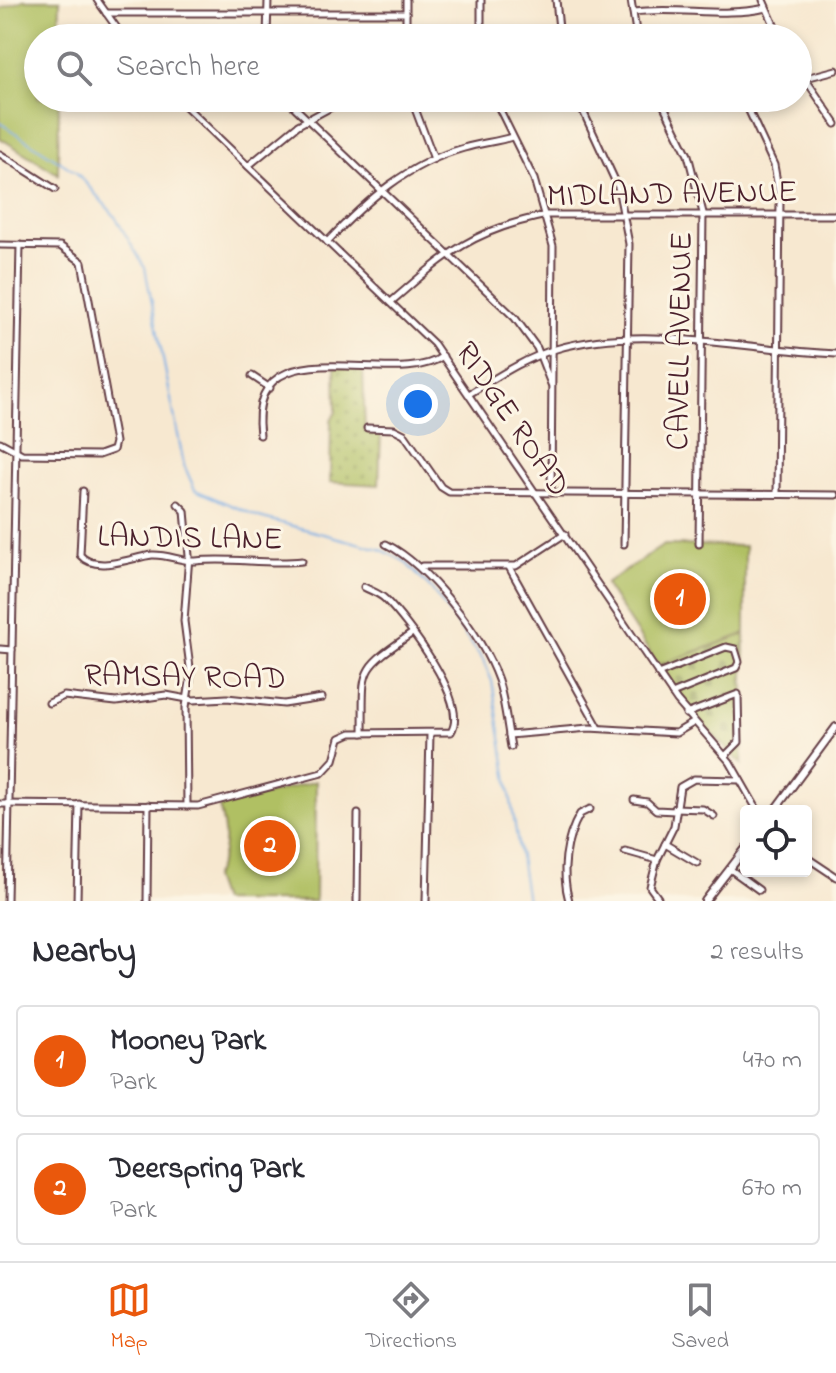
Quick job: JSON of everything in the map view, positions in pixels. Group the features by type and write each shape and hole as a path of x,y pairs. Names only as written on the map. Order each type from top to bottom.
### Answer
{"main road":[{"path":"778,805 836,727"},
{"path":"705,901 740,856"}],"street":[{"path":"97,0 114,24"},
{"path":"268,0 268,24"},
{"path":"406,0 406,24"},
{"path":"481,0 481,24"},
{"path":"556,0 559,24"},
{"path":"631,0 635,24"},
{"path":"763,0 773,24"},
{"path":"633,12 678,9 726,12 766,8"},
{"path":"106,13 406,13"},
{"path":"812,77 836,70"},
{"path":"812,88 836,124"},
{"name":"RIDGE ROAD","path":"192,112 427,335 658,674 693,723 725,756 755,805"},
{"path":"299,112 515,318 539,355 551,385"},
{"path":"248,166 322,112"},
{"path":"416,112 434,159"},
{"path":"500,112 534,179 547,215 555,273 551,492"},
{"path":"584,112 612,168 625,213 630,254 624,544"},
{"name":"CAVELL AVENUE","path":"667,112 688,155 703,213 699,544"},
{"path":"749,112 774,165 780,214 777,494"},
{"path":"327,242 381,189 434,159 512,137"},
{"path":"0,154 55,189"},
{"name":"MIDLAND AVENUE","path":"391,302 447,253 502,226 547,215 836,215"},
{"path":"0,245 60,246 78,257 86,270 115,440 113,450 105,455 22,454 0,442"},
{"path":"7,901 20,245"},
{"path":"469,394 539,355 589,342 628,339 836,354"},
{"path":"260,435 260,410 270,388 284,375 308,366 418,366 443,356"},
{"path":"252,376 270,388"},
{"path":"367,428 394,429 404,434 445,491 836,495"},
{"name":"LANDIS LANE","path":"83,491 80,555 93,562 130,562 154,555 189,560 213,557 272,563 302,561"},
{"path":"178,504 185,511 189,560 184,621 190,661 187,806"},
{"path":"421,567 509,567 521,563 565,534"},
{"path":"386,544 421,567 438,586 490,661 503,696 511,747"},
{"path":"509,567 511,576 549,633 599,728"},
{"path":"0,804 210,805 317,775 334,760 340,738 363,733 444,734 454,729 456,720 448,688 386,600 364,587"},
{"path":"363,733 365,671 377,657 411,634"},
{"path":"658,674 726,647 735,649 739,662 736,668 672,694"},
{"path":"0,649 12,650"},
{"path":"686,714 738,694 739,742 725,756"},
{"name":"RAMSAY ROAD","path":"49,703 64,696 116,702 160,695 284,704 322,698"},
{"path":"509,735 599,728 676,733 693,723"},
{"path":"426,901 430,734"},
{"path":"658,898 650,887 657,860 674,826 680,787 689,780 741,780"},
{"path":"634,800 647,802 656,810 703,809 714,816"},
{"path":"77,901 79,804"},
{"path":"147,901 148,805"},
{"path":"569,901 566,879 568,841 580,814 590,809"},
{"path":"357,901 358,814"},
{"path":"665,844 697,863"},
{"path":"625,851 657,860"},
{"path":"812,861 836,877"},
{"path":"730,869 759,890"}],"green space":[{"path":"24,0 60,0 59,24 24,24 24,112 59,112 58,174 0,138 0,9"},
{"path":"335,367 363,367 365,432 381,432 379,485 330,482 331,420 336,412"},
{"path":"664,545 745,546 745,634 658,665 605,584"},
{"path":"745,634 742,764 702,724 658,665"},
{"path":"316,781 315,901 221,901 213,878 224,843 219,807"}],"waterway":[{"path":"0,123 76,172 114,215 145,268 184,465 195,490 259,517 380,549 404,561 433,591 483,660 492,681 527,901"}],"place":[{"name":"Mooney Park","path":"680,599"},
{"name":"Deerspring Park","path":"270,846"}]}
